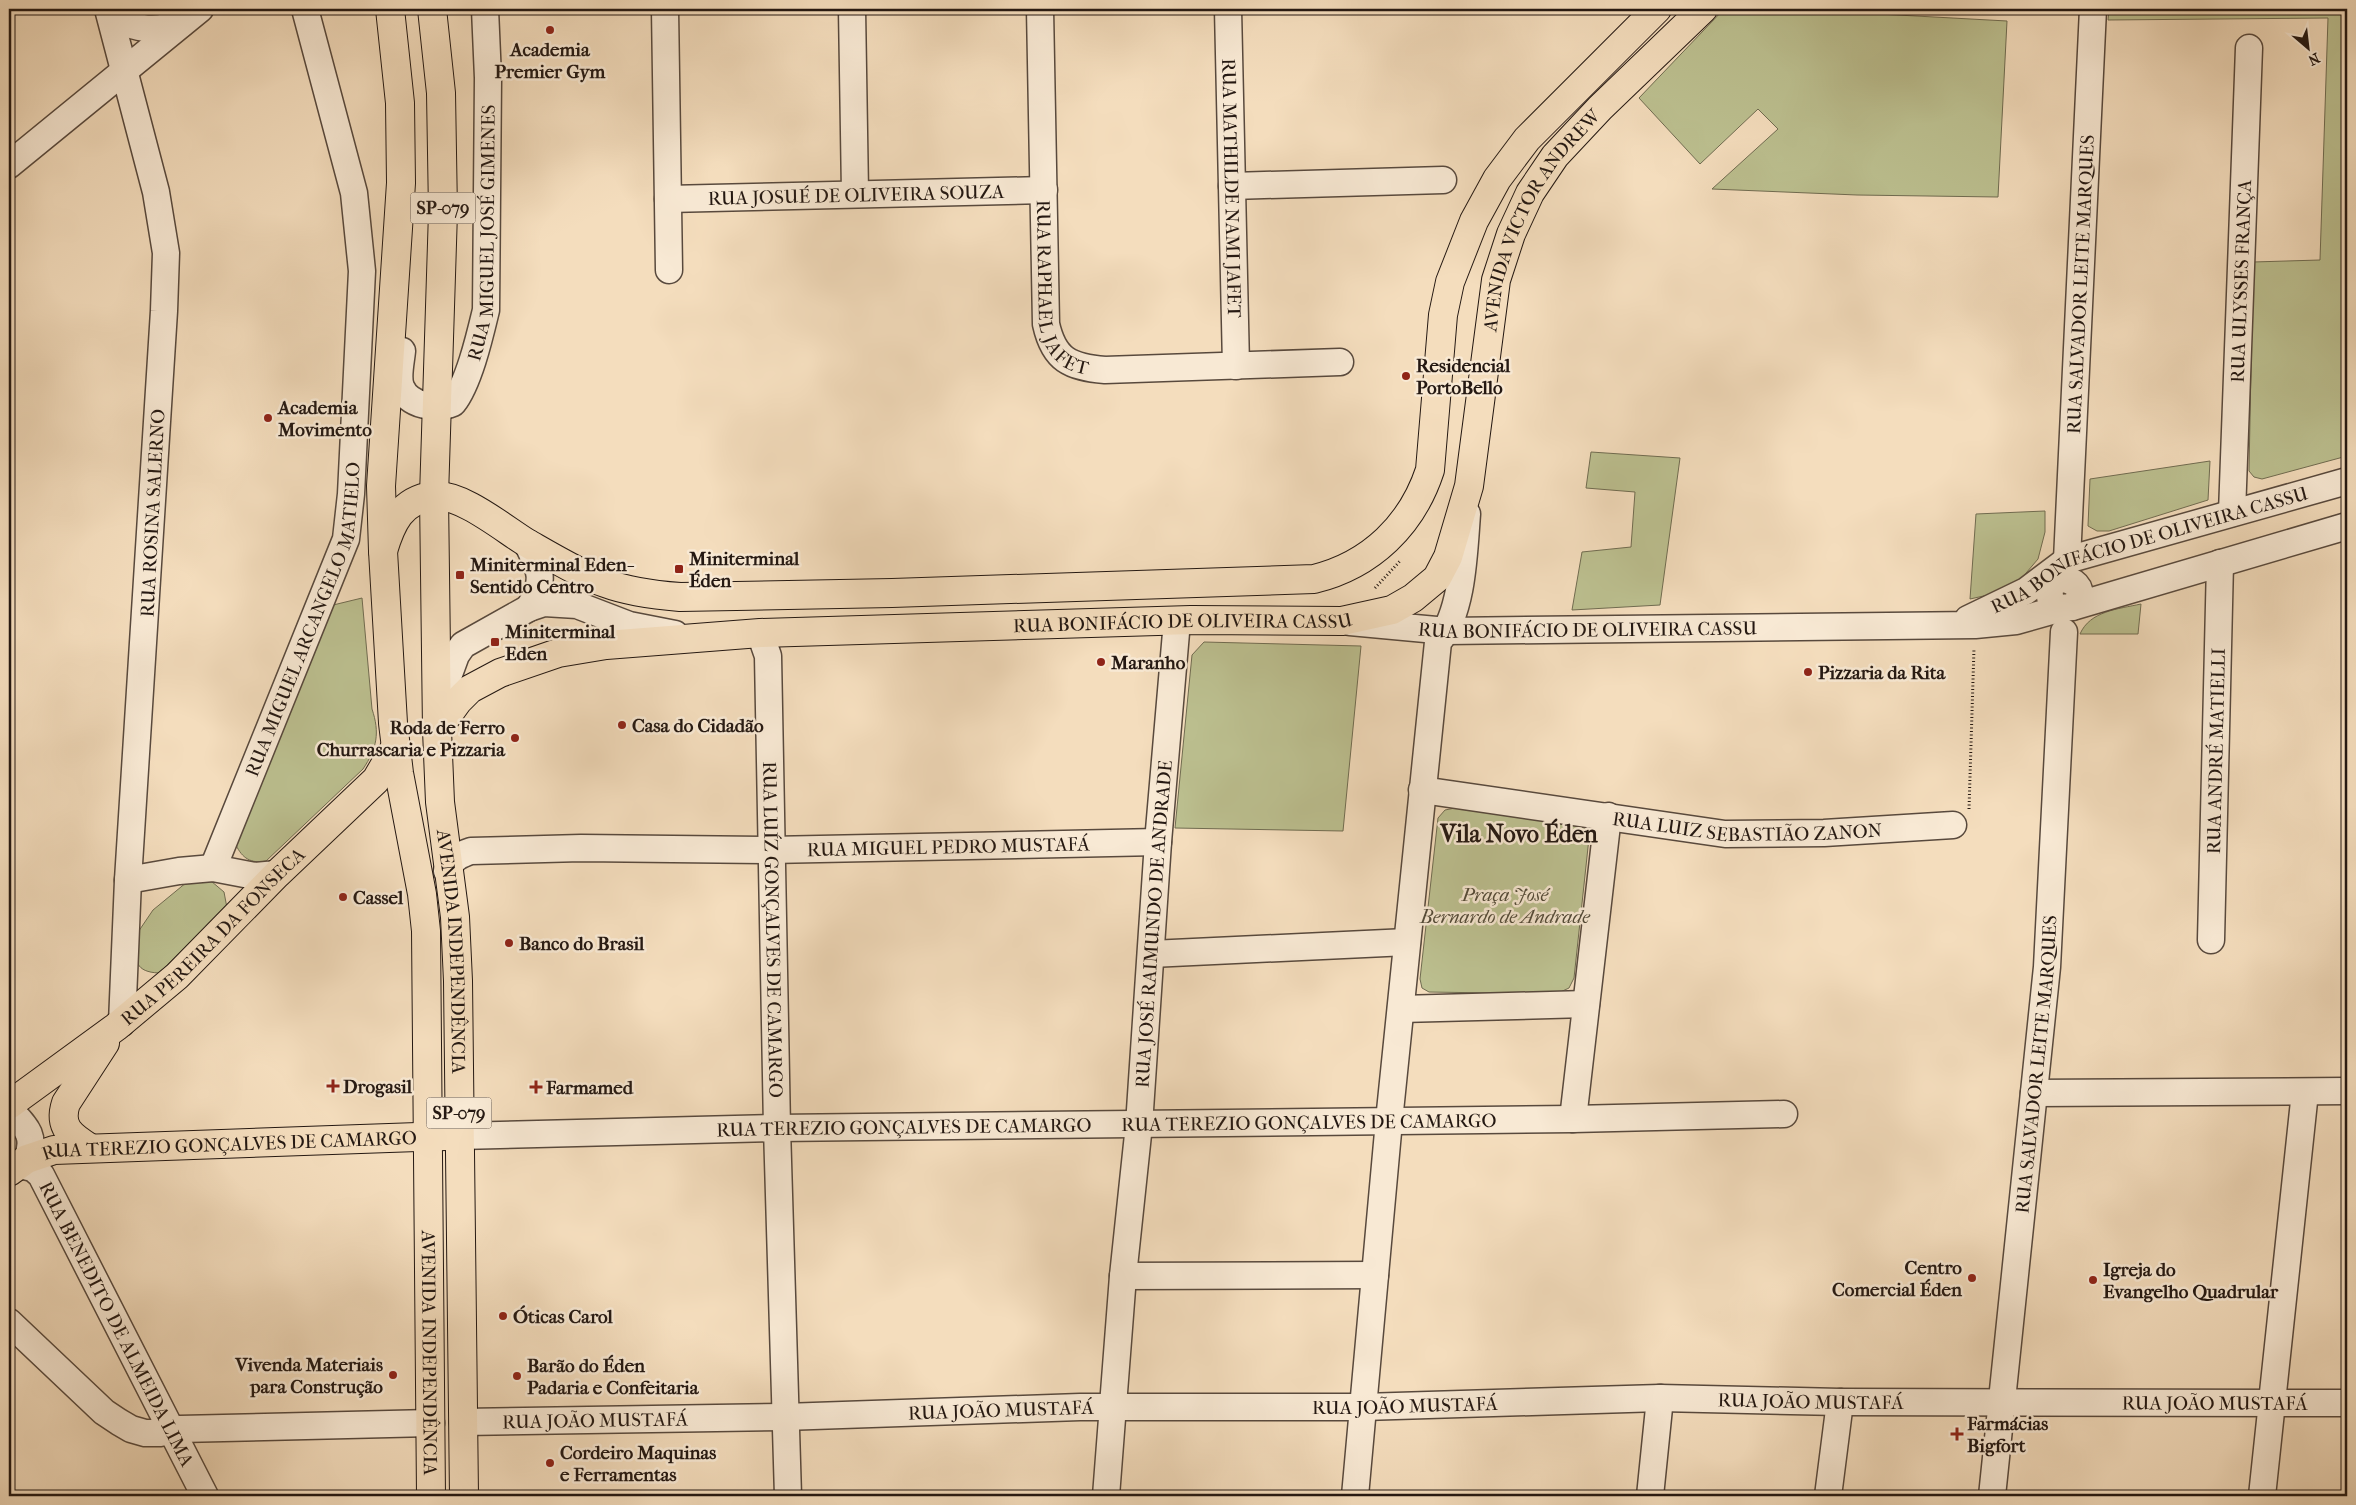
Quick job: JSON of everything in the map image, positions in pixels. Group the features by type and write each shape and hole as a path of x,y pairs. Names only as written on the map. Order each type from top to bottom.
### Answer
{"main road":[{"name":"AVENIDA INDEPENDÊNCIA","path":"390,9 400,103 401,173 381,486 383,551 396,746 411,845 422,894 426,931 432,1496"},
{"name":"AVENIDA INDEPENDÊNCIA","path":"432,9 441,93 443,212 434,496 438,730 440,802 455,918 464,1496"},
{"name":"AVENIDA VICTOR ANDREW","path":"1385,542 1414,508 1430,470 1438,351 1443,315 1450,282 1474,221 1497,179 1527,139 1658,9"},
{"name":"AVENIDA VICTOR ANDREW","path":"1342,622 1392,610 1413,598 1437,578 1448,557 1469,486 1496,280 1511,234 1530,193 1555,156 1600,108 1704,9"},
{"path":"1438,351 1454,361 1464,373 1467,385 1466,423 1475,436"},
{"name":"AVENIDA INDEPENDÊNCIA","path":"383,551 391,526 400,510 417,501 434,496"},
{"name":"RUA BONIFÁCIO DE OLIVEIRA CASSU","path":"434,496 460,502 483,514 528,543 604,583 645,594 680,597 920,593 1314,580 1340,571 1371,554 1385,542"},
{"path":"1177,621 1188,608 1208,597 1270,589 1292,580"},
{"path":"721,596 739,609 760,633"},
{"name":"RUA BONIFÁCIO DE OLIVEIRA CASSU","path":"438,730 458,701 470,689 500,673 532,661 606,645 760,633 1177,621 1342,622"},
{"name":"RUA PEREIRA DA FONSECA","path":"9,1107 119,1025 177,976 277,874 376,780 396,746"},
{"path":"90,1148 71,1136 64,1125 63,1112 66,1103 119,1025"},
{"name":"RUA TEREZIO GONÇALVES DE CAMARGO","path":"18,1165 54,1150 459,1136"},
{"path":"430,1308 444,1338 447,1410 452,1419 462,1422"}],"street":[{"path":"110,9 126,24 158,29 191,16"},
{"name":"RUA ROSINA SALERNO","path":"110,9 156,192 166,253 154,488 119,1025"},
{"name":"RUA MIGUEL ARCANGELO MATIELO","path":"214,868 316,616 346,538 347,530 362,271 354,193 305,9"},
{"name":"RUA MIGUEL JOSÉ GIMENES","path":"437,408 453,403 460,394 477,346 486,310 488,78 485,9"},
{"path":"665,9 669,270"},
{"path":"852,9 855,193"},
{"name":"RUA RAPHAEL JAFET","path":"1040,9 1046,324 1050,343 1065,361 1086,368 1105,370 1340,362"},
{"name":"RUA MATHILDE NAMI JAFET","path":"1228,9 1236,366"},
{"name":"RUA SALVADOR LEITE MARQUES","path":"1992,1496 2046,967 2093,9"},
{"path":"11,163 191,16"},
{"name":"RUA ULYSSES FRANÇA","path":"2232,513 2249,48"},
{"path":"74,111 90,106 106,105 122,109 139,126"},
{"path":"1232,186 1443,180"},
{"name":"RUA JOSUÉ DE OLIVEIRA SOUZA","path":"668,199 855,193 1044,190"},
{"name":"AVENIDA INDEPENDÊNCIA","path":"395,278 405,306 399,378 401,387 414,401 437,408"},
{"name":"RUA BONIFÁCIO DE OLIVEIRA CASSU","path":"1965,625 2026,591 2067,560 2347,480"},
{"path":"1355,1496 1389,1121 1438,642 1447,631 1460,579 1469,486"},
{"name":"RUA BONIFÁCIO DE OLIVEIRA CASSU","path":"1342,622 1447,631 1965,625 2016,621 2065,604 2220,563 2347,526"},
{"path":"528,543 539,567 541,583 538,595 528,608"},
{"name":"RUA ANDRÉ MATIELLI","path":"2211,940 2220,563"},
{"path":"438,730 448,677 456,655 473,638 528,608 544,603 577,605 629,625 660,633 700,637"},
{"name":"RUA JOSÉ RAIMUNDO DE ANDRADE","path":"1106,1496 1123,1276 1139,1125 1158,842 1177,621"},
{"name":"RUA LUÍZ GONÇALVES DE CAMARGO","path":"760,633 768,656 770,850 784,1417 788,1496"},
{"name":"RUA LUIZ SEBASTIÃO ZANON","path":"1422,790 1725,834 1824,833 1953,825"},
{"path":"1573,1119 1608,816"},
{"name":"RUA MIGUEL PEDRO MUSTAFÁ","path":"448,871 450,863 455,858 471,851 581,848 770,850 1158,842"},
{"path":"128,880 179,871 214,868 255,876 277,874"},
{"path":"1151,954 1407,942"},
{"path":"1401,1009 1586,1004"},
{"path":"2034,1093 2347,1091"},
{"path":"2262,1496 2305,1092"},
{"path":"9,1107 25,1126 31,1139 31,1148 18,1165"},
{"name":"RUA TEREZIO GONÇALVES DE CAMARGO","path":"459,1136 777,1128 1573,1119 1784,1114"},
{"name":"RUA BENEDITO DE ALMEIDA LIMA","path":"18,1165 33,1168 41,1174 205,1496"},
{"path":"1123,1276 1375,1275"},
{"path":"9,1322 104,1412 131,1429 145,1433 171,1432 180,1429 431,1423"},
{"path":"1650,1496 1660,1398"},
{"name":"RUA JOÃO MUSTAFÁ","path":"462,1422 784,1417 1114,1407 1363,1406 1660,1398 1840,1402 2271,1404 2347,1402"},
{"path":"1828,1496 1840,1402"}],"path":[{"path":"1953,825 1969,810 1965,625"}],"green space":[{"path":"1724,9 1788,9 2007,21 1998,197 1857,195 1712,189 1778,129 1758,109 1700,164 1639,98"},
{"path":"2109,9 2347,9 2347,456 2262,479 2254,477 2249,471 2253,262 2320,260 2328,18 2108,20"},
{"path":"1591,452 1680,458 1660,605 1572,610 1582,552 1631,547 1635,492 1586,488"},
{"path":"2210,461 2208,500 2109,531 2097,531 2088,526 2090,479"},
{"path":"2045,511 2045,532 2038,559 2021,579 2006,591 1970,599 1976,514"},
{"path":"362,598 372,709 376,726 374,747 363,769 266,861 251,861 244,857 236,845 329,606"},
{"path":"2141,604 2138,634 2080,634 2091,620 2106,612"},
{"path":"1204,642 1361,646 1343,831 1175,828 1192,655"},
{"name":"Praça José Bernardo de Andrade","path":"1455,808 1583,827 1587,831 1589,838 1574,978 1569,988 1556,994 1429,992 1422,988 1420,979 1438,818 1445,810"},
{"path":"211,881 224,892 227,908 159,973 141,968 136,960 132,941 153,910 187,882"}],"place":[{"name":"Academia Premier Gym","path":"550,30"},
{"name":"Residencial PortoBello","path":"1406,376"},
{"name":"Academia Movimento","path":"268,418"},
{"name":"Miniterminal Éden","path":"679,569"},
{"name":"Miniterminal Eden- Sentido Centro","path":"460,575"},
{"name":"Miniterminal Eden","path":"495,642"},
{"name":"Maranho","path":"1101,662"},
{"name":"Pizzaria da Rita","path":"1808,672"},
{"name":"Casa do Cidadão","path":"622,725"},
{"name":"Roda de Ferro Churrascaria e Pizzaria","path":"515,738"},
{"name":"Cassel","path":"343,897"},
{"name":"Banco do Brasil","path":"509,943"},
{"name":"Drogasil","path":"333,1086"},
{"name":"Farmamed","path":"536,1087"},
{"name":"Centro Comercial Éden","path":"1972,1278"},
{"name":"Igreja do Evangelho Quadrular","path":"2093,1280"},
{"name":"Óticas Carol","path":"503,1316"},
{"name":"Vivenda Materiais para Construção","path":"393,1375"},
{"name":"Barão do Éden Padaria e Confeitaria","path":"517,1376"},
{"name":"Farmácias Bigfort","path":"1957,1434"},
{"name":"Cordeiro Maquinas e Ferramentas","path":"550,1463"}],"district":[{"name":"Vila Novo Éden","path":"1519,834"}]}
